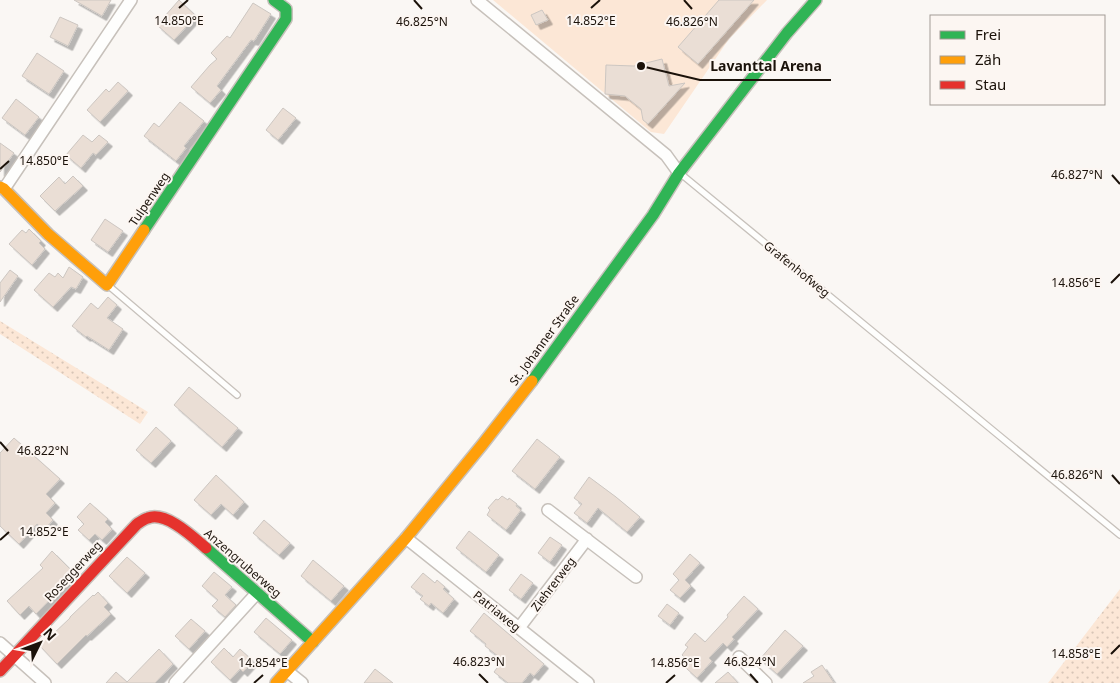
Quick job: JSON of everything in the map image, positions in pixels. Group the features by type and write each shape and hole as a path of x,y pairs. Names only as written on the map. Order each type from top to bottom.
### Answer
{"street":[{"path":"107,285 48,234 2,188 131,0"},
{"name":"Tulpenweg","path":"107,285 286,19 288,7 274,0"},
{"name":"Grafenhofweg","path":"477,0 666,155 679,172"},
{"name":"St. Johanner Straße","path":"276,683 406,538 482,445 532,381 653,215 679,172 787,33 816,0"},
{"path":"548,510 636,577"},
{"name":"Anzengruberweg","path":"149,517 163,518 176,524 200,542 313,642"},
{"name":"Roseggerweg","path":"0,671 137,524 149,517"},
{"name":"Patriaweg","path":"406,538 588,683"},
{"name":"Ziehrerweg","path":"519,628 587,539"},
{"path":"175,683 257,593"},
{"path":"0,643 45,683"},
{"path":"739,657 766,683"},
{"path":"287,671 302,683"}],"lane":[{"name":"Grafenhofweg","path":"679,172 1120,535"},
{"path":"107,285 237,395"}],"shaded area":[{"path":"493,0 767,0 729,39 664,134 651,132"},
{"path":"0,321 148,412 140,424 0,334"},
{"path":"1120,589 1120,683 1048,683"}],"building":[{"path":"74,0 111,0 102,16"},
{"path":"179,0 196,16 174,40 157,25"},
{"path":"719,0 754,0 698,64 678,47"},
{"path":"253,3 271,14 254,41 251,40 217,86 221,90 210,103 191,87 217,59 211,53 227,36 230,38"},
{"path":"542,10 548,20 536,25 531,15"},
{"path":"60,17 78,25 68,46 50,37"},
{"path":"37,53 64,71 49,94 22,76"},
{"path":"662,59 669,86 685,83 648,124 643,120 641,109 625,96 605,94 606,65 634,66"},
{"path":"118,82 128,91 100,122 87,110 106,89 109,92"},
{"path":"16,99 39,117 25,135 2,118"},
{"path":"180,102 204,121 184,146 186,148 176,161 144,136 154,123 159,127"},
{"path":"283,108 296,118 278,140 266,130"},
{"path":"83,135 92,142 99,135 108,142 96,155 93,153 81,168 66,155"},
{"path":"0,143 14,153 0,172"},
{"path":"73,176 83,186 55,211 40,196 59,177 65,184"},
{"path":"105,219 123,231 108,252 91,240"},
{"path":"29,229 41,241 39,243 45,249 32,265 9,244 22,230 26,233"},
{"path":"69,267 83,277 76,289 71,287 53,307 34,290 49,273 55,277 58,273 63,278"},
{"path":"10,270 18,276 0,302 0,283"},
{"path":"108,297 117,305 107,318 123,329 109,350 86,337 72,326 91,303 98,309"},
{"path":"189,387 238,428 222,447 174,405"},
{"path":"156,427 171,441 151,463 136,450"},
{"path":"14,438 60,479 46,494 55,503 46,513 53,520 44,530 37,524 19,544 0,526 0,453"},
{"path":"537,439 560,457 535,489 512,471"},
{"path":"216,475 244,502 233,515 221,504 211,515 194,500"},
{"path":"589,477 640,517 627,532 598,508 587,523 574,513 582,504 574,498"},
{"path":"502,496 508,500 509,498 521,510 506,530 487,515 490,510 488,508 496,499 498,500"},
{"path":"90,503 108,519 105,522 112,529 102,540 95,534 89,540 78,530 84,524 77,517"},
{"path":"264,520 290,543 279,555 253,533"},
{"path":"469,531 499,555 486,572 456,548"},
{"path":"550,537 562,545 550,562 538,553"},
{"path":"52,551 75,574 36,614 29,606 20,615 7,601 43,568 40,565"},
{"path":"690,554 700,563 685,580 691,586 680,598 670,590 679,580 673,574"},
{"path":"127,557 145,573 127,593 109,576"},
{"path":"313,560 344,586 331,601 301,576"},
{"path":"214,572 232,587 225,595 236,605 225,617 212,606 218,600 202,586"},
{"path":"423,573 435,583 437,580 445,587 443,589 454,599 443,613 431,603 429,606 420,599 423,596 411,587"},
{"path":"521,574 533,583 521,599 509,590"},
{"path":"98,592 108,603 104,607 111,614 86,635 57,664 38,644 48,634 51,636"},
{"path":"744,596 758,609 732,637 734,639 727,647 723,643 709,658 712,661 697,678 686,668 690,663 682,655 688,647 685,645 695,633 705,642"},
{"path":"667,604 679,613 670,625 658,616"},
{"path":"484,613 544,664 534,676 530,673 522,683 508,683 494,672 503,660 470,631"},
{"path":"266,618 292,640 280,654 254,632"},
{"path":"191,619 205,631 189,649 175,636"},
{"path":"785,630 803,646 777,674 760,659"},
{"path":"224,648 233,657 240,649 253,661 243,672 240,669 230,680 211,662"},
{"path":"159,649 173,664 155,683 106,683 116,672 127,682"},
{"path":"822,665 834,683 803,683 814,676 811,672"},
{"path":"375,669 393,683 364,683"},
{"path":"728,672 738,683 715,683"}],"traffic: fast":[{"path":"144,230 286,19 286,9 274,0"},
{"path":"532,381 653,215 679,173 787,33 816,0"},
{"path":"206,548 313,642"}],"traffic: slow":[{"path":"0,187 48,234 107,285 144,230"},
{"path":"276,683 406,538 532,381"}],"traffic: jam":[{"path":"0,671 137,524 142,521 148,518 163,518 179,526 206,548"}],"place":[{"name":"Lavanttal Arena","path":"641,66"}]}
